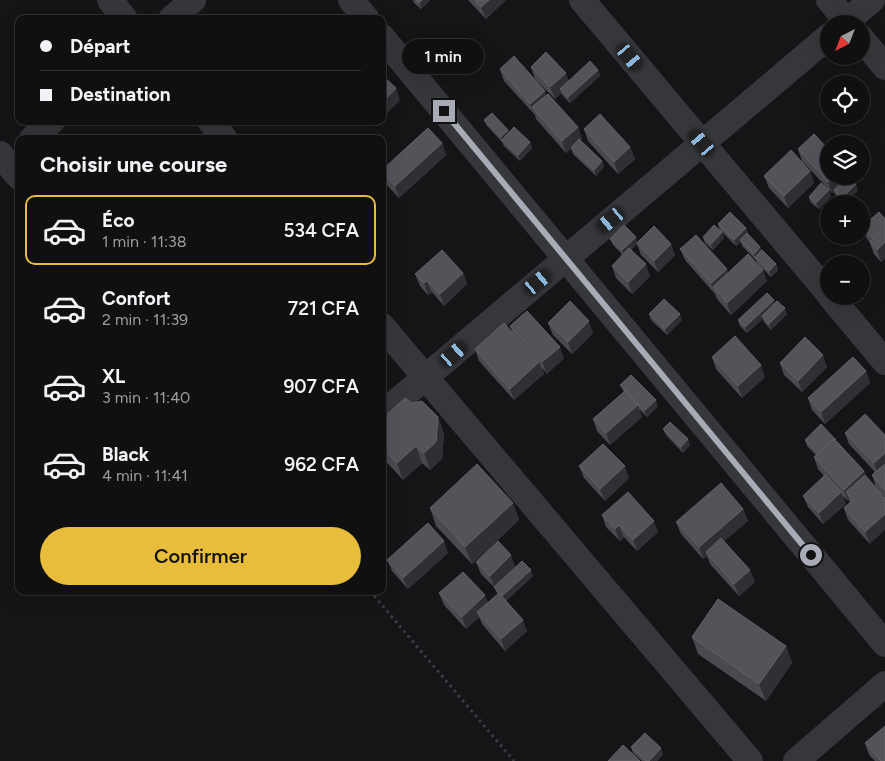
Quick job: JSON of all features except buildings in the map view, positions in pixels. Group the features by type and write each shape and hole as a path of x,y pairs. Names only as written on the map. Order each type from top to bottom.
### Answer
{"street":[{"path":"110,0 122,15"},
{"path":"176,15 193,0"},
{"path":"351,0 364,15"},
{"path":"582,0 820,283"},
{"path":"829,0 838,15"},
{"path":"859,15 872,0"},
{"path":"386,42 885,644"},
{"path":"386,411 702,143 820,50"},
{"path":"870,52 885,67"},
{"path":"36,135 48,125"},
{"path":"213,125 222,135"},
{"path":"838,305 885,362"},
{"path":"386,331 750,761"},
{"path":"796,761 885,684"}],"path":[{"path":"373,595 514,761"}],"route":[{"path":"444,111 811,555"}]}
